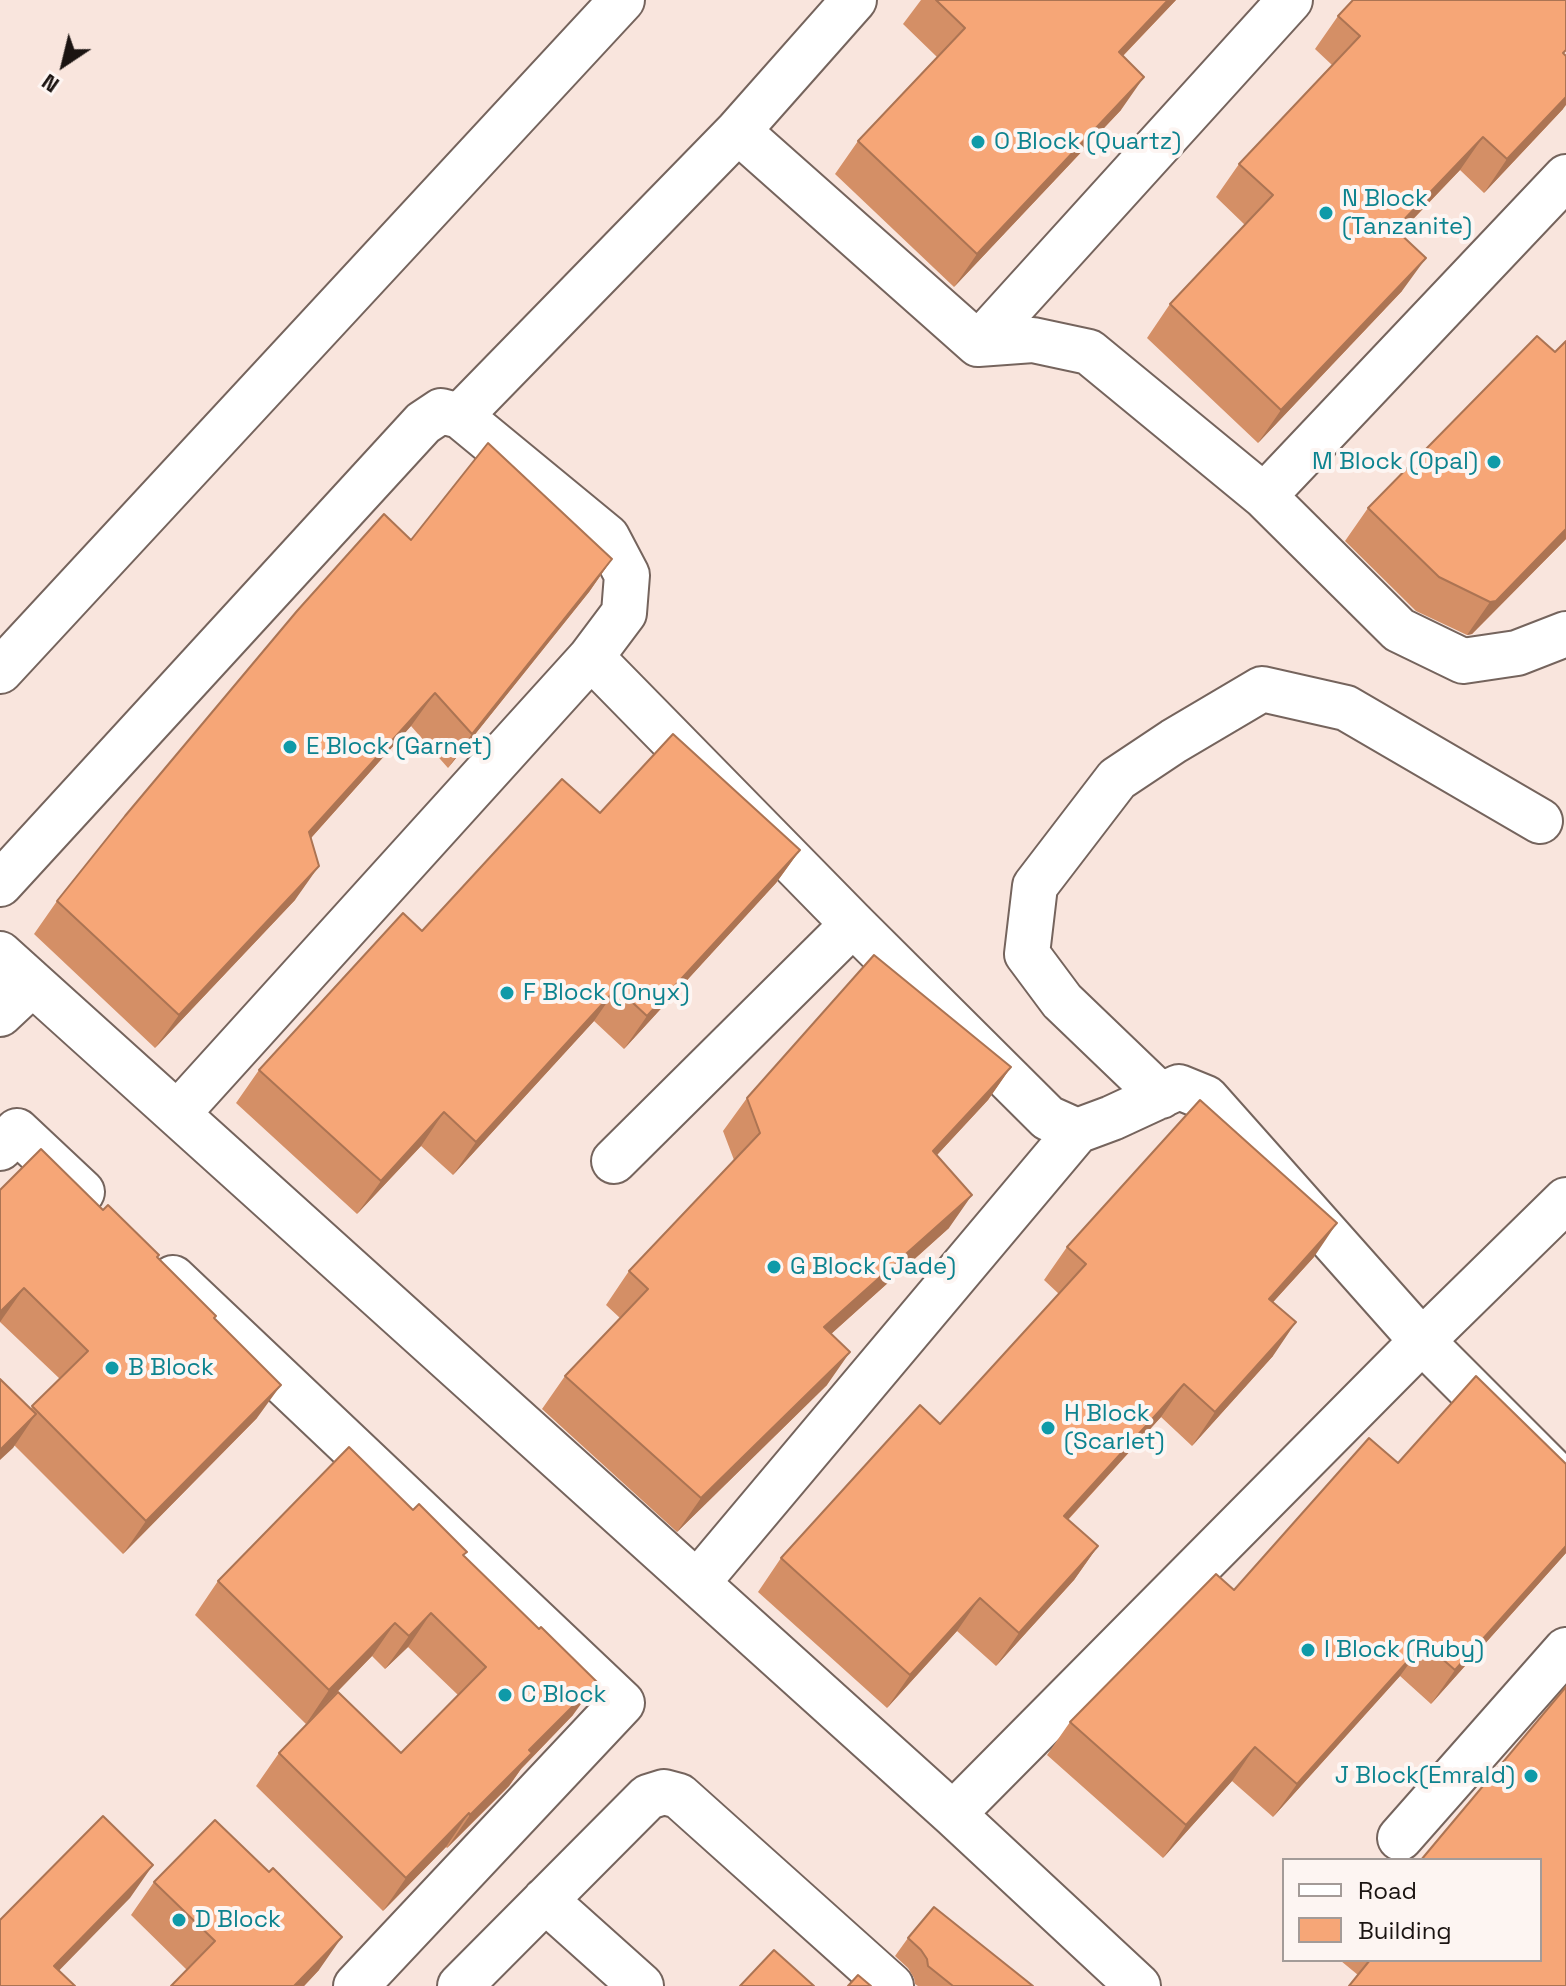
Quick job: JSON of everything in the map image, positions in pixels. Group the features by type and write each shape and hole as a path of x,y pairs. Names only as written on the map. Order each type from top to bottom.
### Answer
{"street":[{"path":"0,671 622,0"},
{"path":"460,416 738,131 854,0"},
{"path":"978,344 1290,0"},
{"path":"738,131 978,344 1033,340 1089,352 1264,496 1399,630 1463,661 1517,653 1566,634"},
{"path":"1264,496 1566,177"},
{"path":"0,884 423,423 441,411 460,416 607,537 627,575 624,613 591,657 178,1113"},
{"path":"591,657 1048,1118 1077,1131"},
{"path":"1161,1096 1062,1001 1027,954 1035,886 1117,779 1262,689 1346,708 1540,821"},
{"path":"614,1161 853,924"},
{"path":"0,954 953,1814 1138,1986"},
{"path":"0,1014 32,984"},
{"path":"697,1583 1077,1131 1179,1087 1206,1098 1422,1341 1566,1485"},
{"path":"0,1148 17,1131 107,1216"},
{"path":"953,1814 1566,1200"},
{"path":"141,1248 622,1703 356,1986"},
{"path":"1400,1838 1566,1650"},
{"path":"460,1986 648,1797 664,1792 679,1796 891,1986"},
{"path":"545,1900 641,1986"}],"building":[{"name":"O Block (Quartz)","path":"936,0 1168,0 1119,52 1144,77 977,254 858,141 965,28"},
{"name":"N Block (Tanzanite)","path":"1353,0 1566,0 1566,50 1563,53 1566,56 1566,97 1507,159 1483,137 1395,229 1426,258 1281,410 1170,304 1273,195 1239,164 1360,36 1338,16"},
{"name":"M Block (Opal)","path":"1537,336 1555,352 1566,341 1566,529 1496,601 1490,602 1439,577 1368,508"},
{"name":"E Block (Garnet)","path":"488,443 612,559 472,734 435,693 309,832 319,866 179,1015 57,901 297,611 384,514 411,540"},
{"name":"F Block (Onyx)","path":"673,734 800,850 647,1016 617,988 476,1142 444,1112 381,1181 259,1070 403,913 422,931 562,779 600,813"},
{"name":"G Block (Jade)","path":"874,955 1011,1067 933,1151 972,1195 824,1327 850,1352 701,1498 565,1376 648,1289 629,1271 760,1133 747,1098"},
{"name":"H Block (Scarlet)","path":"1200,1100 1337,1223 1269,1299 1296,1322 1215,1412 1184,1384 1064,1516 1098,1546 1019,1633 980,1598 910,1675 781,1558 920,1405 940,1424 1086,1264 1067,1247"},
{"name":"B Block","path":"41,1149 103,1210 108,1205 159,1255 157,1257 216,1316 214,1318 281,1385 146,1521 32,1406 88,1351 24,1288 0,1312 0,1190"},
{"name":"I Block (Ruby)","path":"1476,1376 1566,1464 1566,1546 1455,1670 1424,1643 1297,1784 1255,1747 1186,1825 1070,1722 1216,1574 1234,1590 1369,1438 1398,1463"},
{"path":"0,1379 36,1414 0,1450"},
{"name":"C Block","path":"349,1447 413,1510 419,1504 467,1552 463,1555 597,1682 529,1750 532,1753 406,1878 279,1753 338,1692 401,1753 486,1667 431,1613 409,1636 395,1623 329,1690 218,1581"},
{"name":"J Block(Emrald)","path":"1566,1687 1566,1986 1349,1986 1368,1962 1542,1962 1542,1858 1423,1858"},
{"name":"D Block","path":"103,1816 153,1865 54,1966 75,1986 0,1986 0,1920"},
{"path":"215,1820 269,1872 273,1868 342,1937 294,1986 171,1986 215,1941 154,1882"},
{"path":"934,1907 1033,1986 953,1986 928,1966 921,1950 908,1938"},
{"path":"774,1950 814,1986 740,1986"},
{"path":"858,1975 871,1986 848,1986"}],"place":[{"name":"O Block (Quartz)","path":"978,142"},
{"name":"N Block (Tanzanite)","path":"1326,213"},
{"name":"M Block (Opal)","path":"1494,462"},
{"name":"E Block (Garnet)","path":"290,747"},
{"name":"F Block (Onyx)","path":"507,993"},
{"name":"G Block (Jade)","path":"774,1267"},
{"name":"B Block","path":"112,1368"},
{"name":"H Block (Scarlet)","path":"1048,1428"},
{"name":"I Block (Ruby)","path":"1308,1650"},
{"name":"C Block","path":"505,1695"},
{"name":"J Block(Emrald)","path":"1531,1776"},
{"name":"D Block","path":"179,1920"}]}
